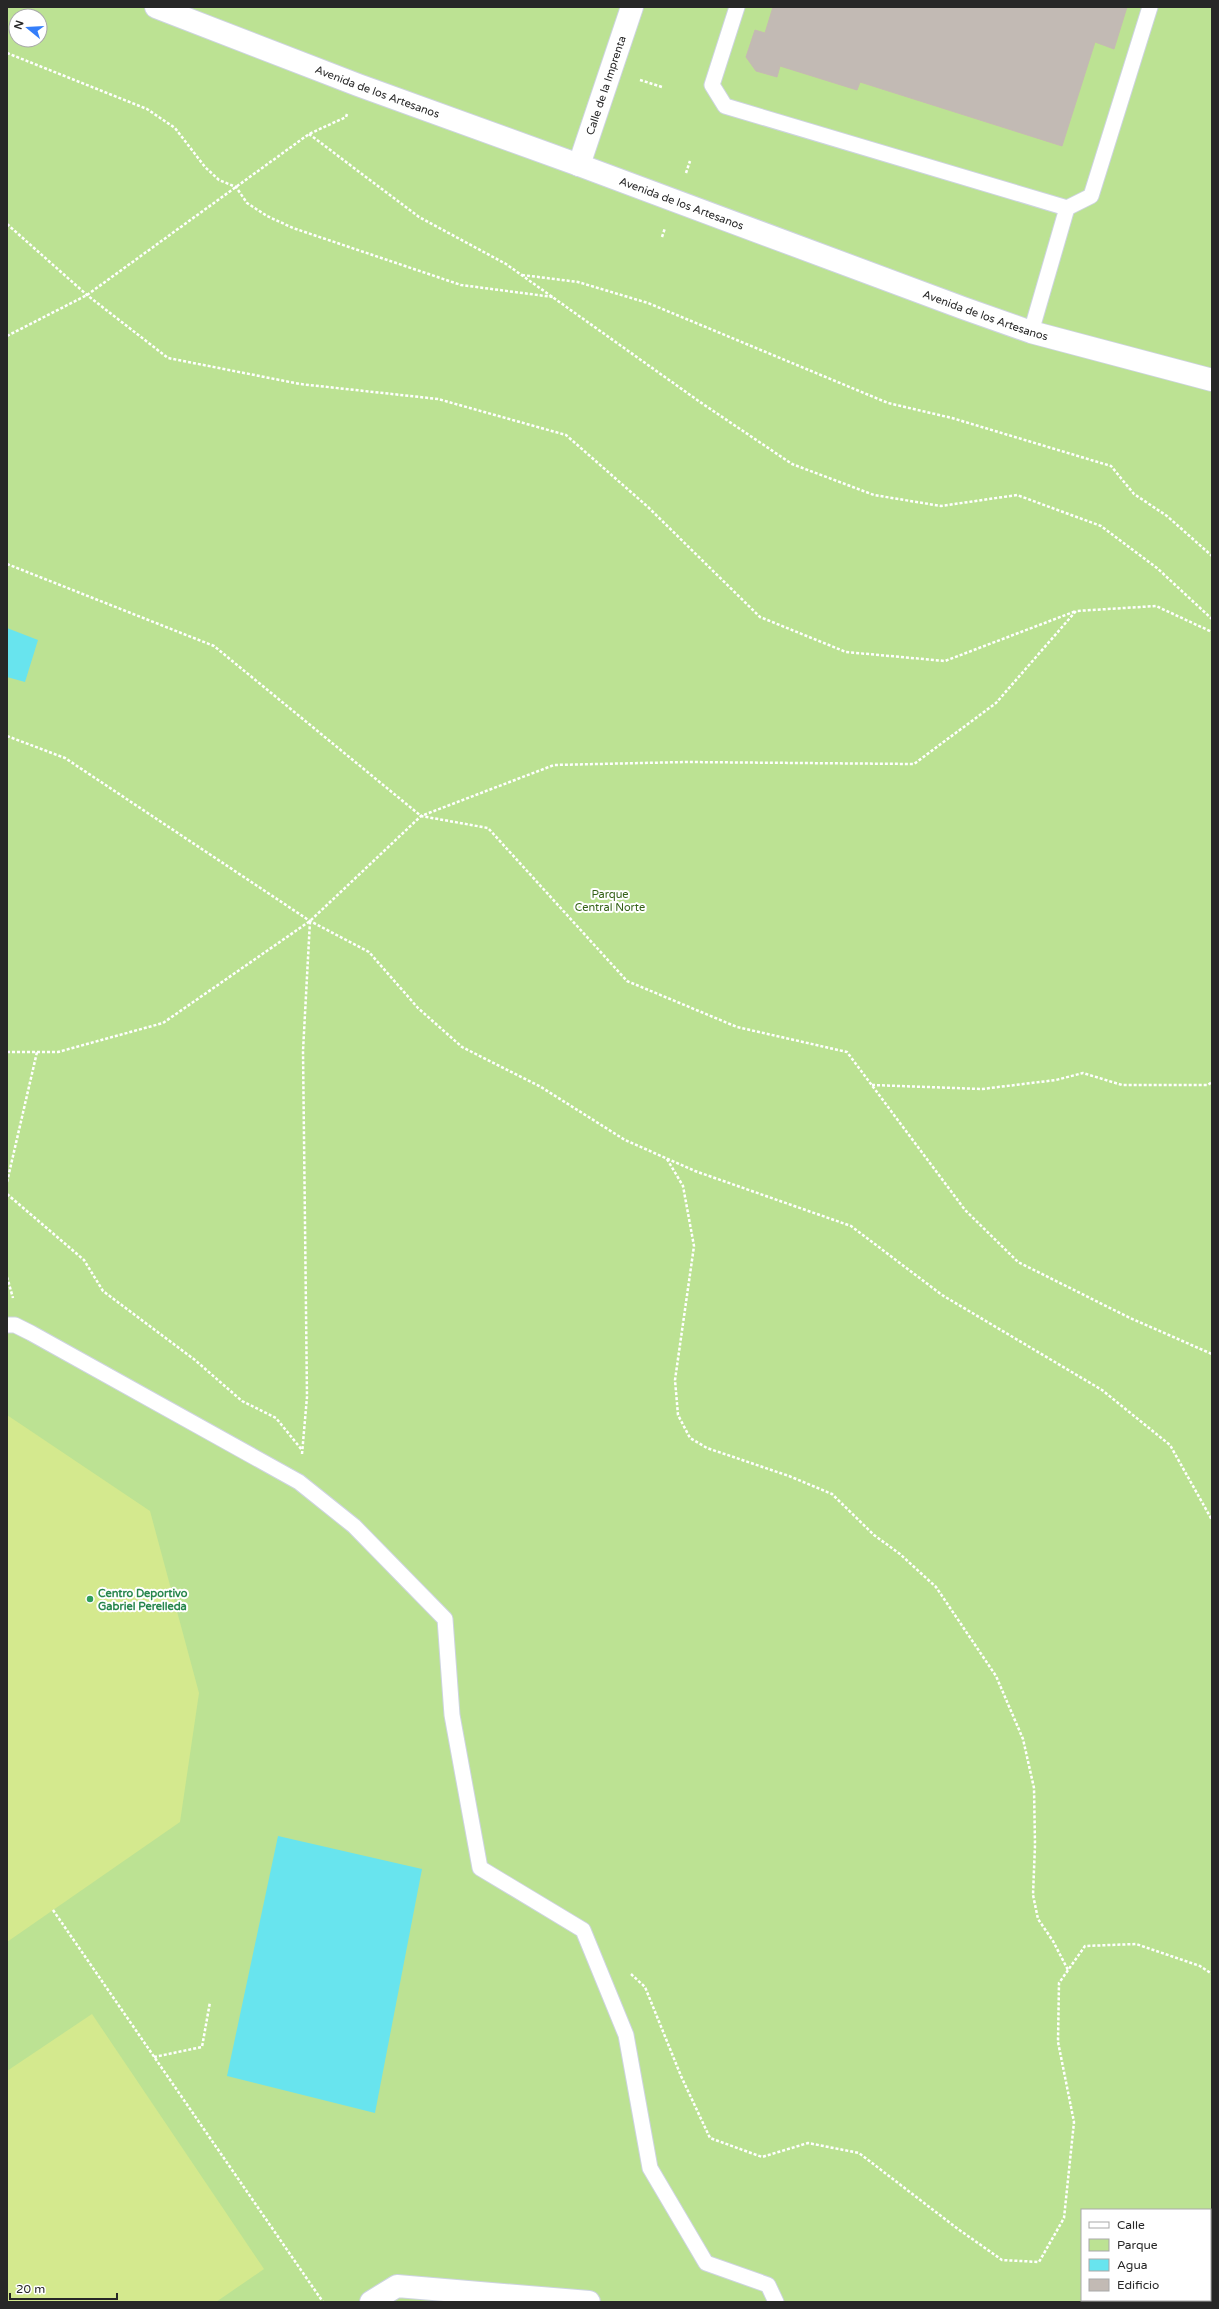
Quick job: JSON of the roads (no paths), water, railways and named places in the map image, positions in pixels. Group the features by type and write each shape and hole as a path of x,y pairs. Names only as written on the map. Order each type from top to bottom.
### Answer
{"street":[{"name":"Avenida de los Artesanos","path":"156,7 358,85 1031,332 1212,380"},
{"name":"Calle de la Imprenta","path":"579,165 632,7"},
{"path":"372,2302 397,2286 589,2302"}],"lane":[{"path":"737,7 712,85 726,106 1067,208 1091,196 1150,7"},
{"path":"1031,332 1067,208"},
{"path":"7,1325 15,1325 31,1333 299,1482 354,1526 445,1619 452,1715 480,1868 583,1930 626,2035 650,2168 706,2262 768,2285 776,2302"}],"water":[{"path":"7,628 38,640 25,682 7,677"},
{"path":"278,1836 422,1869 375,2113 227,2076"}],"place":[{"name":"Centro Deportivo Gabriel Perelleda","path":"90,1599"}],"park label":[{"name":"Parque Central Norte","path":"610,900"}]}
